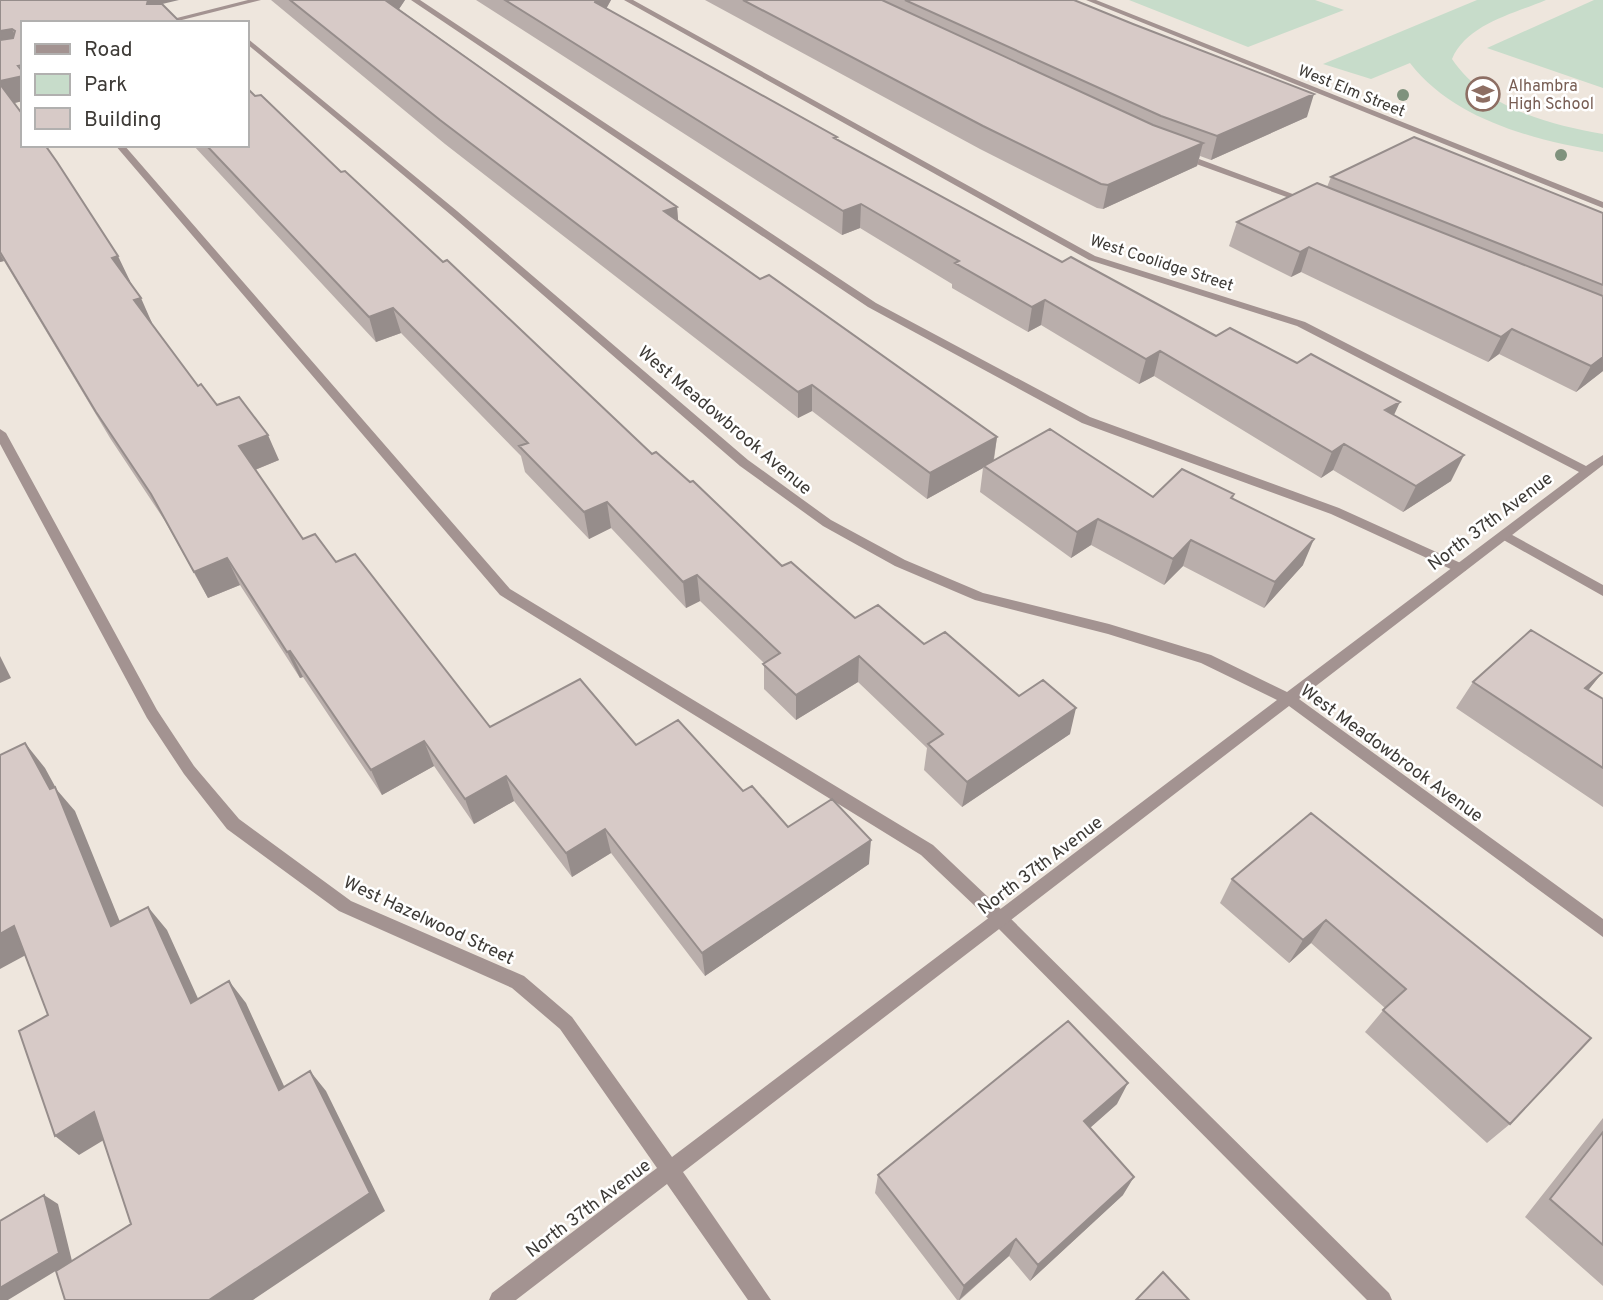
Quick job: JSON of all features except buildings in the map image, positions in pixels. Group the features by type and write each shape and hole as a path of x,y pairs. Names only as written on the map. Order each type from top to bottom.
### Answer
{"street":[{"path":"169,21 257,0"},
{"path":"415,0 872,306 1086,420 1335,511 1460,568"},
{"name":"West Coolidge Street","path":"628,0 1092,258 1301,324 1587,471"},
{"name":"West Elm Street","path":"1090,0 1603,205"},
{"path":"212,11 222,20"},
{"name":"West Meadowbrook Avenue","path":"248,41 454,213 744,463 827,523 900,564 980,597 1109,629 1206,659 1289,699 1603,929"},
{"path":"121,147 505,592 927,850 1000,919 1382,1300"},
{"path":"1164,149 1316,204"},
{"name":"West Hazelwood Street","path":"0,433 152,714 189,770 233,824 345,906 518,982 566,1023 761,1300"},
{"name":"North 37th Avenue","path":"499,1300 1603,459"},
{"path":"1506,535 1603,591"}],"green space":[{"path":"1129,0 1315,0 1344,10 1248,47"},
{"path":"1477,0 1546,0 1492,22 1468,37 1452,59 1466,76 1500,102 1519,111 1560,125 1603,134 1603,152 1523,134 1472,113 1428,83 1410,63 1371,79 1323,64"},
{"path":"1594,0 1603,0 1603,88 1487,48"}],"place":[{"name":"Alhambra High School","path":"1483,94"}]}
